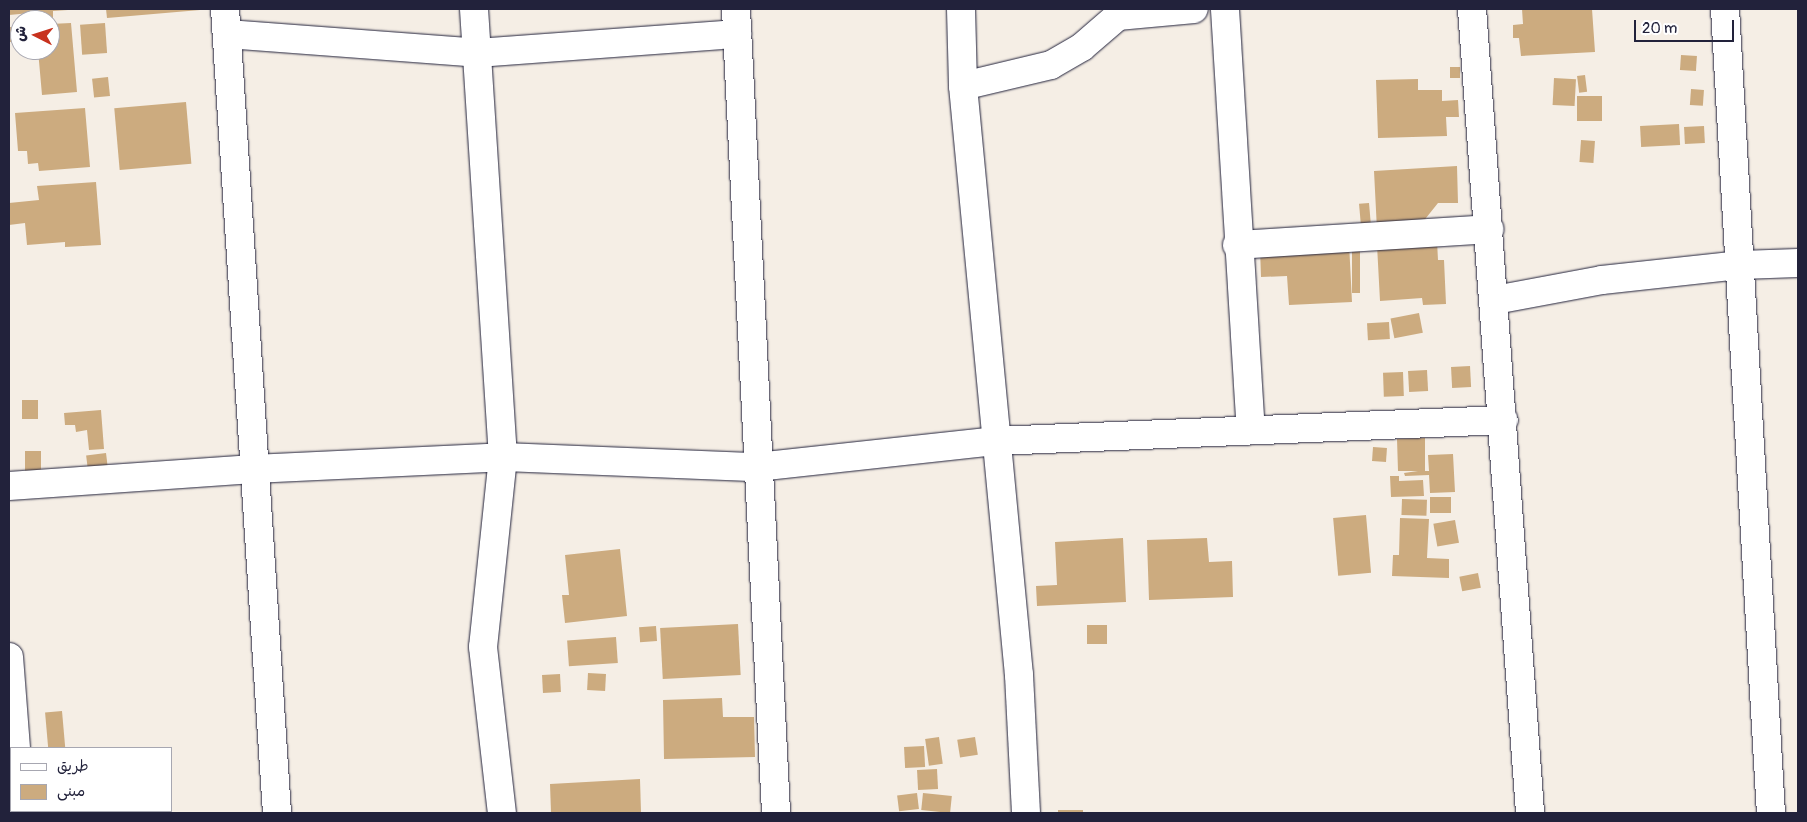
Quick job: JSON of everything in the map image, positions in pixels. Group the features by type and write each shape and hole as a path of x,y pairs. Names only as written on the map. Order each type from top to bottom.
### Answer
{"street":[{"path":"474,9 503,457 483,647 502,813"},
{"path":"961,9 962,86 1019,675 1026,813"},
{"path":"962,86 1051,65 1082,47 1119,12 1194,9"},
{"path":"1225,9 1237,245 1251,430"},
{"path":"1472,9 1504,420 1530,813"},
{"path":"1725,9 1772,813"},
{"path":"277,813 253,469 226,21 477,53 736,21 757,467 776,813"},
{"path":"1237,245 1489,229"},
{"path":"1495,300 1602,280 1741,266 1798,263"},
{"path":"9,486 253,469 503,457 757,467 995,440 1504,420"},
{"path":"9,657 16,747"}],"building":[{"path":"9,9 68,9 10,10 9,15"},
{"path":"106,9 200,9 200,10 107,18"},
{"path":"1522,9 1592,9 1595,52 1521,56 1519,38 1513,38 1513,25 1523,24"},
{"path":"71,23 77,92 42,95 39,60 60,60 60,24"},
{"path":"105,23 107,53 82,55 80,25"},
{"path":"1681,55 1697,56 1696,71 1680,70"},
{"path":"1450,67 1460,67 1460,78 1450,78"},
{"path":"1585,75 1587,92 1579,93 1577,76"},
{"path":"108,77 110,96 94,98 92,79"},
{"path":"1554,78 1576,79 1575,106 1553,105"},
{"path":"1418,79 1418,90 1442,90 1442,101 1458,100 1459,117 1446,117 1447,136 1378,138 1376,80"},
{"path":"1691,89 1704,90 1703,106 1690,105"},
{"path":"1577,96 1602,96 1602,109 1577,109"},
{"path":"186,102 191,164 120,170 114,108"},
{"path":"85,108 90,167 39,171 38,163 28,164 27,151 18,151 15,113"},
{"path":"1577,109 1602,109 1602,121 1577,121"},
{"path":"1679,124 1680,145 1641,147 1640,126"},
{"path":"1704,126 1705,143 1685,144 1684,127"},
{"path":"1581,140 1595,141 1593,163 1579,162"},
{"path":"1457,166 1458,203 1438,203 1418,228 1377,230 1374,171"},
{"path":"96,182 101,245 65,247 65,242 27,245 25,223 9,225 9,203 39,200 37,186"},
{"path":"1369,203 1372,235 1362,236 1359,204"},
{"path":"1437,241 1438,260 1444,260 1446,304 1423,305 1422,298 1380,301 1377,245"},
{"path":"1349,243 1352,302 1289,305 1287,276 1261,277 1260,248"},
{"path":"1352,246 1360,246 1360,293 1352,293"},
{"path":"1419,313 1423,333 1394,338 1391,319"},
{"path":"1389,322 1390,339 1368,340 1367,323"},
{"path":"1470,366 1471,387 1452,388 1451,367"},
{"path":"1427,370 1428,391 1409,392 1408,371"},
{"path":"1403,372 1404,396 1384,397 1383,373"},
{"path":"22,400 38,400 38,419 22,419"},
{"path":"101,410 104,449 89,450 87,430 76,432 75,425 65,425 64,413"},
{"path":"1425,438 1425,471 1429,471 1428,455 1453,454 1455,492 1430,493 1429,475 1405,476 1404,473 1418,471 1398,471 1397,439"},
{"path":"1373,447 1387,448 1386,462 1372,461"},
{"path":"25,451 41,451 41,477 25,477"},
{"path":"106,453 108,469 88,471 86,455"},
{"path":"1390,476 1399,476 1399,481 1423,480 1424,496 1391,497"},
{"path":"1430,497 1451,497 1451,513 1430,513"},
{"path":"1402,499 1427,500 1426,516 1401,515"},
{"path":"1366,515 1371,573 1338,576 1333,518"},
{"path":"1400,518 1429,519 1427,558 1449,559 1449,578 1392,576 1393,555 1399,555"},
{"path":"1455,520 1459,543 1437,546 1433,524"},
{"path":"1123,538 1126,602 1037,606 1036,586 1057,585 1055,542"},
{"path":"1207,538 1209,562 1232,561 1233,597 1149,600 1147,540"},
{"path":"620,549 627,616 565,623 562,595 569,595 565,555"},
{"path":"1478,573 1481,588 1462,591 1459,577"},
{"path":"738,624 741,675 663,679 660,628"},
{"path":"1087,625 1107,625 1107,644 1087,644"},
{"path":"656,626 657,641 640,642 639,627"},
{"path":"616,637 618,663 569,666 567,640"},
{"path":"588,673 606,674 605,691 587,690"},
{"path":"560,674 561,692 543,693 542,675"},
{"path":"722,698 723,717 754,717 755,757 664,759 663,700"},
{"path":"62,711 65,747 48,747 45,712"},
{"path":"939,737 943,764 929,766 925,739"},
{"path":"975,737 978,755 960,758 957,740"},
{"path":"924,746 925,767 905,768 904,747"},
{"path":"937,769 938,789 918,790 917,770"},
{"path":"640,779 641,813 551,812 550,784"},
{"path":"917,793 919,809 899,811 897,795"},
{"path":"923,793 952,796 950,813 921,810"},
{"path":"1058,810 1083,810 1083,813 1058,813"}]}
